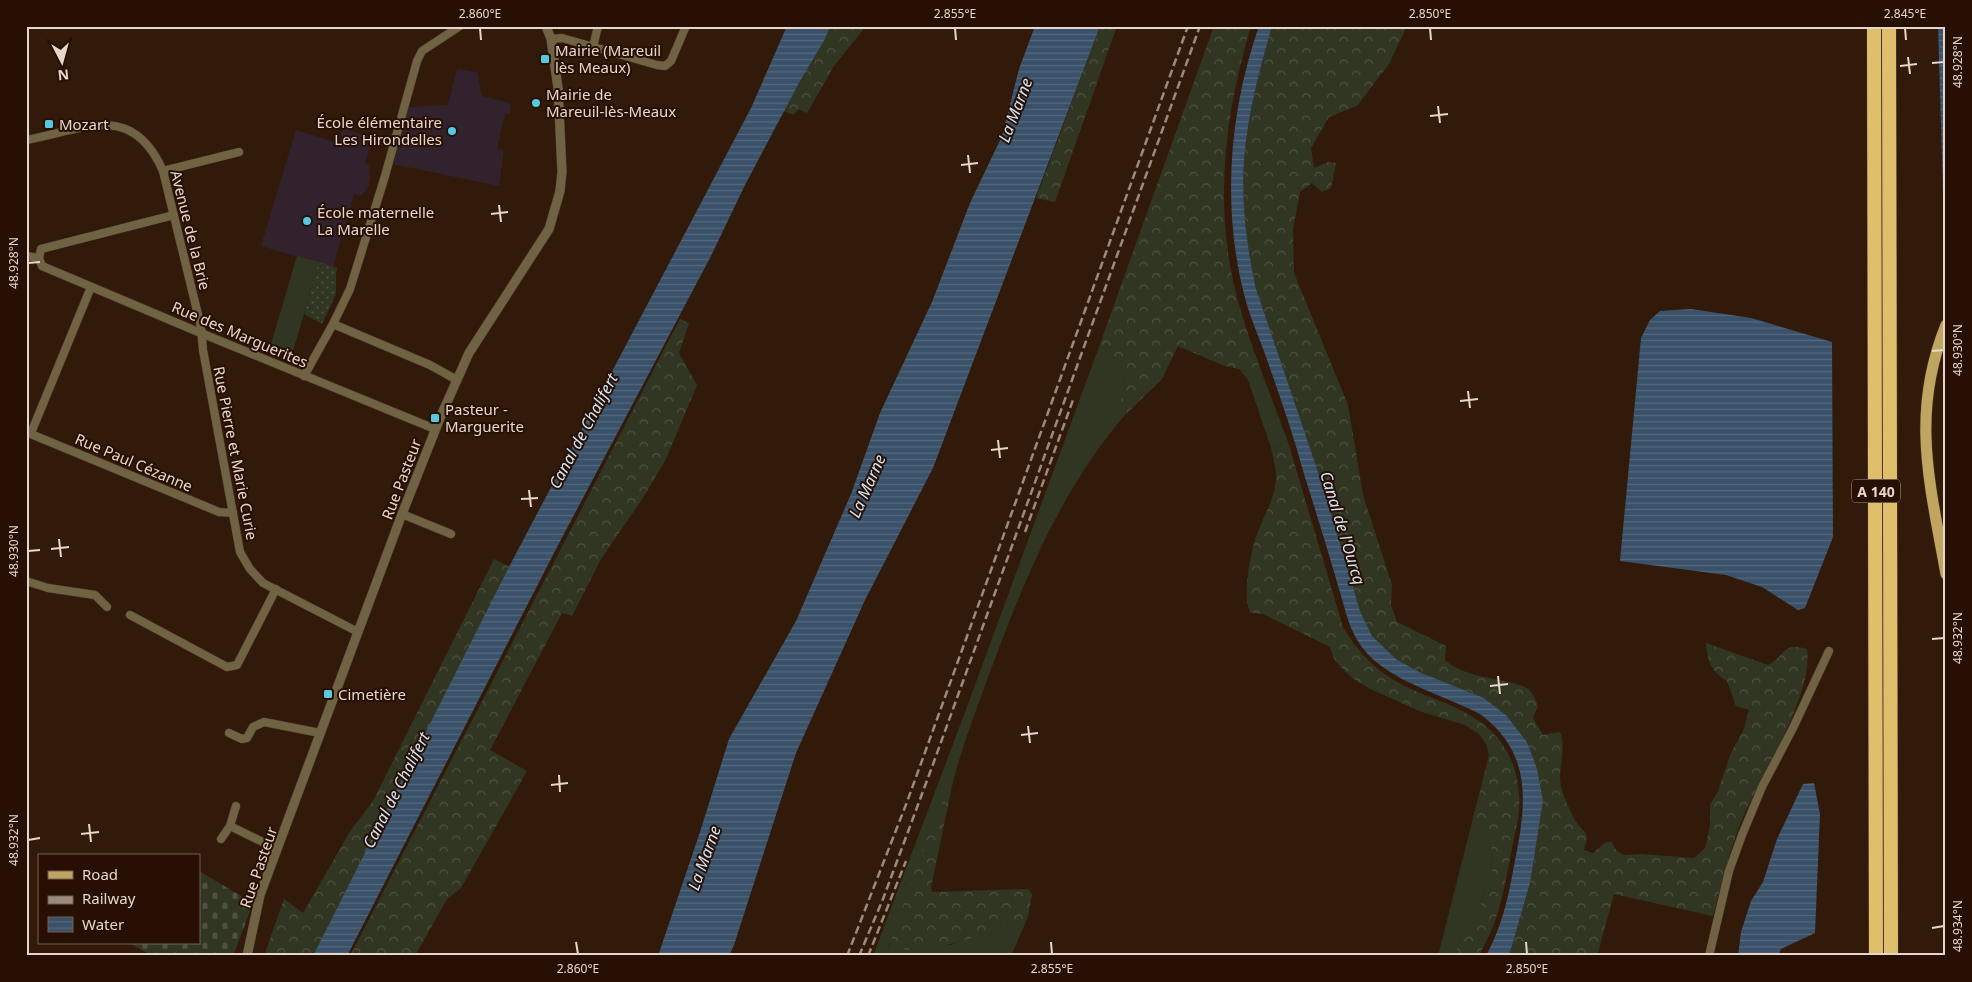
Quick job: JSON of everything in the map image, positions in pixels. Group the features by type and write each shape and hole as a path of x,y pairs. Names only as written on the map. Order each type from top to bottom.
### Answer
{"highway":[{"name":"A 140","path":"1874,26 1876,956"},
{"name":"A 140","path":"1889,26 1891,956"}],"main road":[{"path":"1946,325 1935,353 1927,393 1925,437 1929,477 1946,574"}],"street":[{"path":"304,376 342,306 356,270 385,176 417,61 422,52 460,26"},
{"name":"Rue Pasteur","path":"247,956 260,895 435,429 469,352 549,229 560,192 562,172 558,104 551,39 546,26"},
{"path":"593,47 598,26"},
{"path":"551,39 562,38 665,66 671,61 686,26"},
{"name":"Avenue de la Brie","path":"26,140 92,125 111,124 128,130 146,142 163,170 202,334"},
{"path":"163,170 239,152"},
{"path":"26,256 39,258 41,249 174,215"},
{"name":"Rue des Marguerites","path":"39,258 42,266 202,334 435,429"},
{"path":"28,433 91,287"},
{"path":"333,324 430,365 457,380"},
{"name":"Rue Pierre et Marie Curie","path":"202,334 203,350 240,552 250,569 263,584 358,632"},
{"name":"Rue Paul Cézanne","path":"28,433 219,512 233,513"},
{"path":"402,514 451,534"},
{"path":"26,581 48,588 95,595 107,607"},
{"path":"130,615 227,667 231,667 237,665 276,590"},
{"path":"1709,956 1729,871 1742,835 1762,786 1793,728 1829,651"},
{"path":"230,733 242,739 247,738 253,727 264,722 320,733"},
{"path":"221,838 230,826 236,806"},
{"path":"230,826 278,849"}],"shaded area":[{"name":"École élémentaire Les Hirondelles","path":"457,69 477,72 482,96 510,103 510,114 505,114 497,149 504,150 499,186 393,164 409,107 448,105"},
{"name":"École maternelle La Marelle","path":"343,128 373,138 365,163 369,166 370,178 368,187 361,196 354,194 333,267 261,246 296,130 338,143"}],"green space":[{"path":"826,26 866,26 834,66 807,113 799,109 793,115 779,109"},
{"path":"1100,26 1117,26 1055,202 1036,198"},
{"path":"1214,26 1251,26 1242,58 1229,122 1224,187 1228,253 1234,285 1259,365 1246,371 1222,365 1178,346 1162,379 1125,415 1118,413 1125,385 1122,368 1100,344"},
{"path":"1272,26 1407,26 1389,64 1357,106 1329,117 1311,148 1314,168 1328,162 1336,163 1331,188 1322,192 1312,183 1300,192 1293,229 1294,273 1348,405 1363,495 1392,585 1391,605 1397,622 1446,646 1445,660 1455,667 1479,676 1525,687 1532,693 1538,706 1533,718 1543,735 1560,732 1563,746 1560,773 1561,787 1573,816 1586,834 1587,840 1584,850 1593,853 1606,842 1612,842 1616,850 1624,855 1641,854 1694,858 1705,848 1710,826 1710,805 1718,791 1730,755 1744,729 1749,710 1736,706 1727,681 1711,665 1706,643 1768,665 1788,648 1799,647 1807,649 1807,667 1803,688 1785,733 1738,829 1713,916 1614,894 1597,956 1507,956 1511,949 1530,883 1543,801 1527,742 1506,715 1484,698 1419,672 1396,659 1372,636 1360,611 1256,289 1246,231 1243,173 1254,93"},
{"path":"297,256 319,262 293,351 271,344"},
{"path":"319,262 337,268 336,294 322,324 304,314"},
{"path":"680,319 689,323 679,353 697,385 666,459 643,498 601,559 572,616 562,613 490,750 527,771 461,888 447,899 415,956 350,956"},
{"path":"1100,344 1122,368 1125,385 1119,413 1125,415 1101,445 1080,476 1061,509 1028,577 971,723 951,791 946,793 888,947 950,945 1028,917 1011,956 873,956 964,715"},
{"path":"1259,365 1288,442 1271,448 1248,380 1240,370 1246,371"},
{"path":"1288,442 1343,627 1352,641 1369,661 1396,682 1454,707 1480,722 1500,741 1508,753 1513,766 1519,796 1517,822 1507,876 1496,918 1478,956 1454,956 1463,935 1478,917 1484,892 1492,872 1491,849 1488,839 1473,818 1489,755 1486,744 1479,734 1465,725 1422,712 1368,688 1351,677 1335,661 1330,647 1263,614 1251,613 1248,606 1247,586 1252,551 1272,499 1276,482 1271,448"},
{"path":"494,559 512,568 317,956 264,956 284,899 303,913 351,830 373,801"},
{"path":"951,791 931,888 932,892 1028,889 1032,894 1028,917 977,936 942,946 906,950 888,948 920,856 946,793"},
{"path":"1473,818 1488,838 1491,849 1492,872 1484,892 1478,917 1463,935 1454,956 1438,956"},
{"path":"200,872 253,903 235,951 230,956 153,956 131,944 200,944"}],"water":[{"name":"Canal de Chalifert","path":"787,26 830,26 825,39 800,81 745,185 711,256 556,549 347,956 313,956 510,565 751,108"},
{"name":"La Marne","path":"1035,26 1100,26 933,468 865,600 796,753 729,956 658,956 729,739 796,621 851,494 880,413 932,302 970,203 1002,136 1019,69"},
{"path":"1259,26 1272,26 1254,93 1243,173 1244,212 1252,270 1256,289 1323,487 1360,611 1372,636 1396,659 1419,672 1484,698 1506,715 1527,742 1537,769 1543,801 1530,883 1511,949 1507,956 1486,956 1507,901 1518,845 1523,805 1519,767 1512,750 1500,733 1484,717 1390,672 1378,664 1359,643 1347,617 1291,429 1247,305 1239,271 1234,236 1231,200 1232,165 1240,94"},
{"path":"1938,26 1946,26 1946,193 1943,192"},
{"path":"1691,309 1751,318 1832,342 1833,537 1805,608 1798,610 1762,587 1726,575 1620,561 1641,338 1650,320 1660,311"},
{"path":"1814,783 1820,814 1815,933 1781,949 1778,956 1738,956 1741,932 1751,901 1763,882 1777,839 1803,784"}],"railway":[{"path":"847,956 907,802 1188,26"},
{"path":"859,956 883,899 932,767 1200,26"},
{"path":"1025,532 1073,400"},
{"path":"868,956 906,861"}],"place":[{"name":"Mairie (Mareuil lès Meaux)","path":"545,59"},
{"name":"Mairie de Mareuil-lès-Meaux","path":"536,103"},
{"name":"Mozart","path":"49,124"},
{"name":"École élémentaire Les Hirondelles","path":"452,131"},
{"name":"École maternelle La Marelle","path":"307,221"},
{"name":"Pasteur - Marguerite","path":"435,418"},
{"name":"Cimetière","path":"328,694"}],"water label":[{"name":"Canal de l'Ourcq","path":"1343,528"}]}
